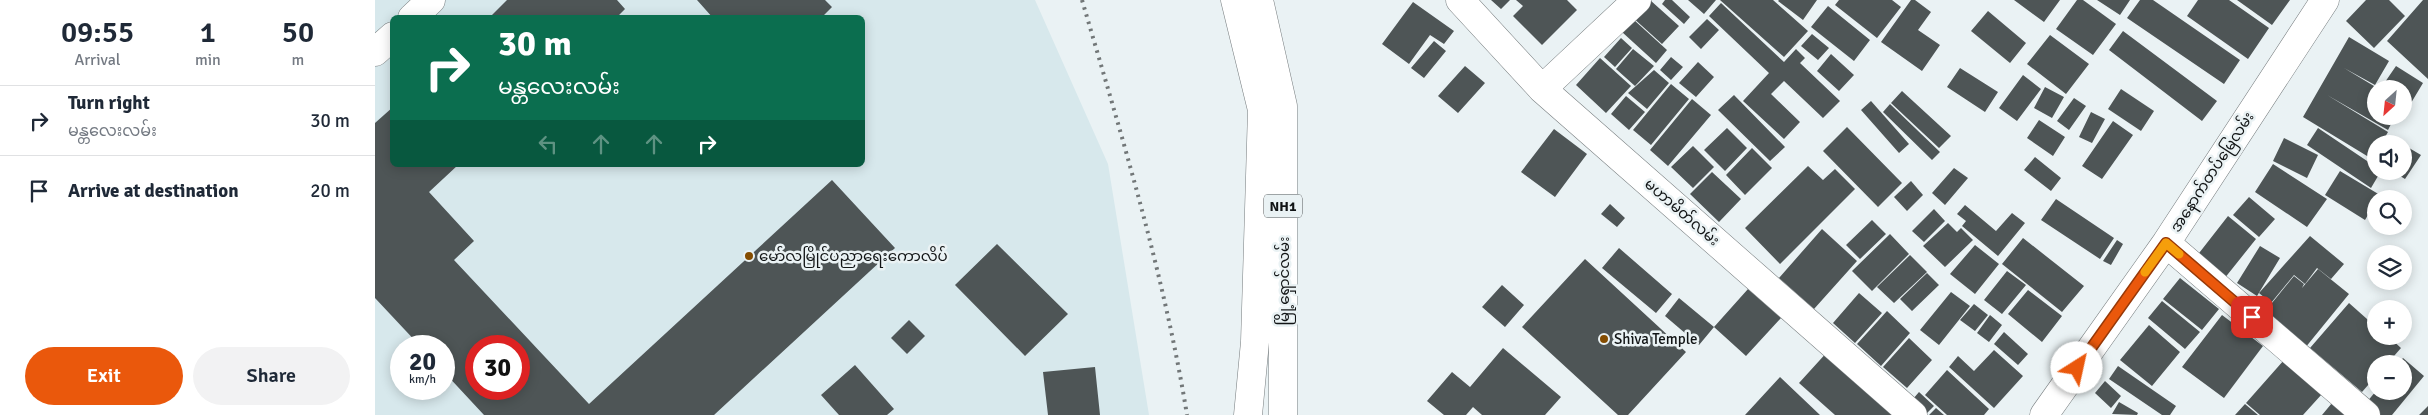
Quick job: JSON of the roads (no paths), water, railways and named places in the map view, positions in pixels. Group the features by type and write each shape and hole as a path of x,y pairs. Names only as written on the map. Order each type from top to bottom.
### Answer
{"main road":[{"path":"415,15 431,0"},
{"path":"1235,0 1262,110 1255,342 1248,415"},
{"name":"မြို့ရှောင်လမ်း","path":"1259,0 1283,106 1283,415"},
{"name":"မဟာမိတ်လမ်း","path":"1460,0 1542,89 1913,415"},
{"path":"1542,89 1637,0"},
{"name":"အနောက်တပ်မြေလမ်း","path":"2044,415 2166,243 2325,0"},
{"path":"375,52 390,39"},
{"path":"2166,243 2366,415"}],"railway":[{"path":"1082,0 1141,206 1167,310 1187,415"}],"place":[{"name":"မော်လမြိုင်ပညာရေးကောလိပ်","path":"749,256"},
{"name":"Shiva Temple","path":"1604,339"}]}
